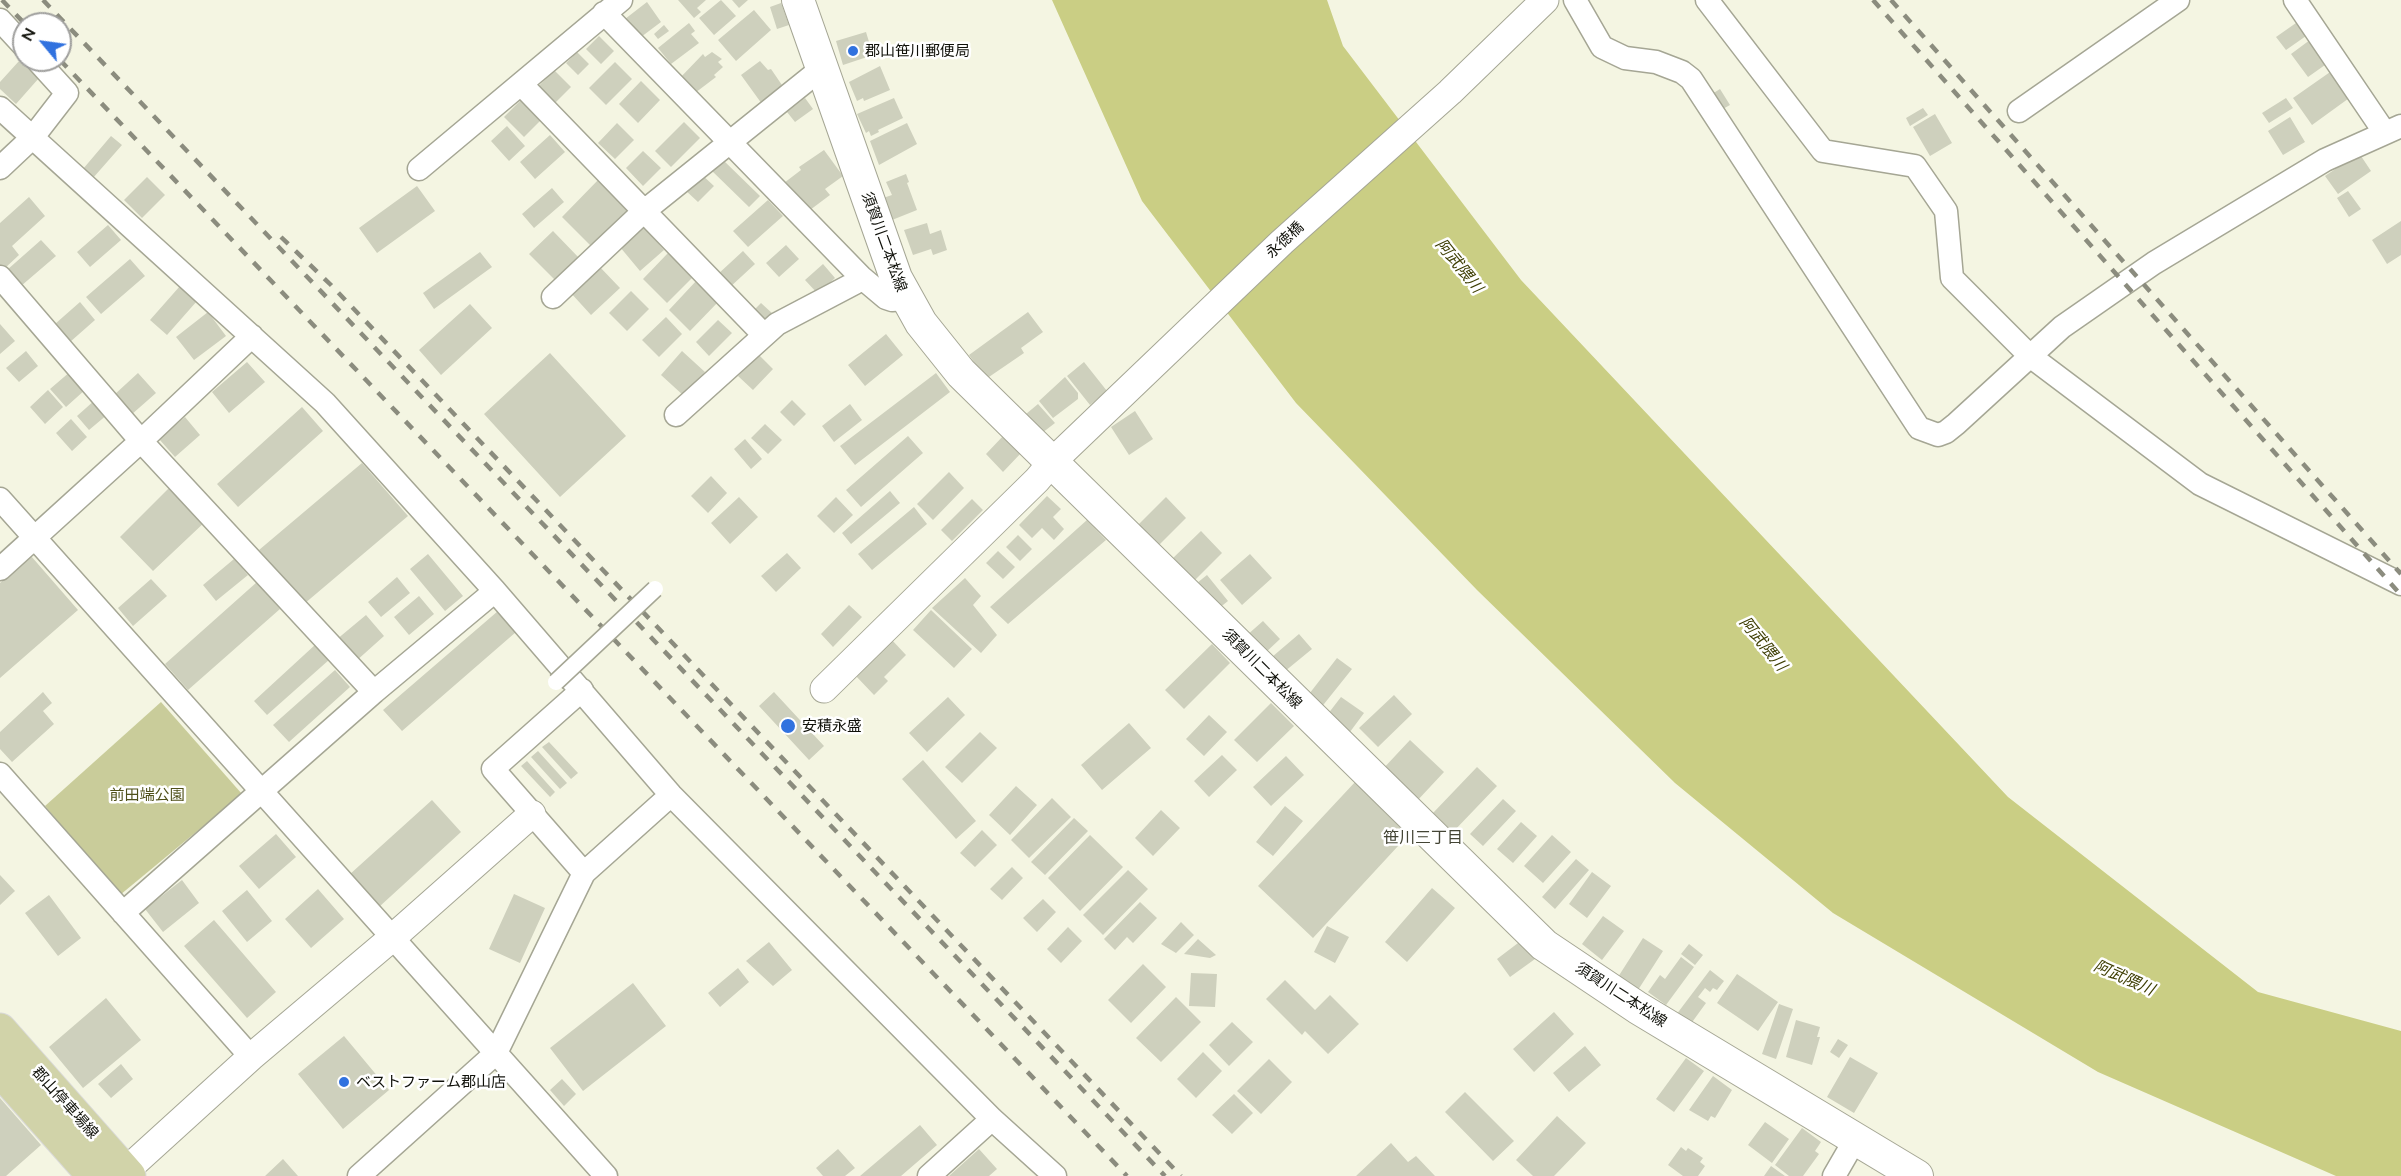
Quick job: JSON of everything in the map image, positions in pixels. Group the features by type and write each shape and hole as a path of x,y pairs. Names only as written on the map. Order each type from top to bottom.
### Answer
{"main road":[{"name":"須賀川二本松線","path":"798,0 905,299 961,373 1544,945 1638,1008 1917,1176"},
{"name":"郡山停車場線","path":"0,1030 117,1175"},
{"name":"郡山停車場線","path":"0,1070 117,1175"}],"street":[{"name":"永徳橋","path":"824,689 1037,480 1053,461 1282,242 1450,92 1545,0"},
{"path":"1575,0 1602,47 1625,58 1664,65 1682,72 1691,79 1919,428 1938,435 1946,432 2062,327 2170,252 2325,160 2393,129 2295,0"},
{"path":"1707,0 1823,151 1915,166 1946,211 1952,278 2030,356 2200,484 2401,584"},
{"path":"2019,111 2178,0"},
{"path":"419,169 612,7 731,143 861,277 885,298 905,299"},
{"path":"0,20 12,33"},
{"path":"553,297 644,212 821,69"},
{"path":"0,168 33,137 67,93 48,72"},
{"path":"520,84 764,335"},
{"path":"0,108 325,403 495,591 671,795 992,1119 1055,1176"},
{"path":"0,277 141,441 374,692"},
{"path":"676,415 777,324 855,283 861,277"},
{"path":"0,569 252,336"},
{"path":"0,499 606,1176"},
{"path":"556,682 656,589"},
{"path":"123,913 374,692 495,591"},
{"path":"582,690 493,769 584,873"},
{"path":"0,774 251,1057"},
{"path":"359,1176 496,1053 584,873 671,795"},
{"path":"117,1175 532,814"},
{"path":"929,1176 992,1119"},
{"path":"1834,1176 1856,1138"}],"green space":[{"name":"前田端公園","path":"161,702 242,794 120,895 45,806"}],"water":[{"name":"阿武隈川","path":"1052,0 1327,0 1343,46 1521,280 2008,797 2258,992 2401,1031 2401,1176 2336,1176 2098,1072 1833,913 1675,783 1477,590 1296,403 1142,201"}],"building":[{"path":"678,0 706,0 697,8 701,12 694,18"},
{"path":"721,0 736,16 714,35 699,18"},
{"path":"732,0 748,0 739,8"},
{"path":"647,2 661,22 637,40 625,19"},
{"path":"781,3 789,25 777,29 770,7"},
{"path":"754,10 771,30 736,61 718,40"},
{"path":"689,23 695,31 691,34 699,43 671,64 658,48"},
{"path":"2296,23 2306,36 2286,50 2276,37"},
{"path":"664,25 669,31 658,39 654,34"},
{"path":"866,32 873,55 843,65 836,41"},
{"path":"599,36 614,51 601,64 586,49"},
{"path":"2314,37 2324,52 2318,56 2325,65 2308,77 2291,54"},
{"path":"577,52 589,64 578,75 566,63"},
{"path":"712,52 722,59 718,62 723,67 714,75 716,77 691,96 678,80 703,54 705,57"},
{"path":"760,61 768,70 771,69 784,88 762,104 741,75"},
{"path":"615,62 632,79 606,105 589,88"},
{"path":"880,66 890,90 864,101 863,98 857,101 849,82"},
{"path":"12,69 12,72 32,72 39,78 16,104 0,89 0,82"},
{"path":"554,70 571,87 551,107 535,90"},
{"path":"2333,70 2352,96 2312,125 2293,98"},
{"path":"641,81 660,100 638,123 619,104"},
{"path":"1720,89 1730,105 1721,110 1712,94"},
{"path":"524,97 544,117 524,137 504,117"},
{"path":"805,98 813,109 795,122 787,112"},
{"path":"894,98 903,118 871,136 869,131 866,133 857,114"},
{"path":"2286,98 2293,108 2269,123 2262,113"},
{"path":"1923,108 1928,115 1910,126 1906,118"},
{"path":"1935,114 1952,143 1930,156 1913,127"},
{"path":"2290,117 2305,142 2283,155 2268,131"},
{"path":"684,122 700,138 671,167 655,151"},
{"path":"617,123 634,140 615,159 598,143"},
{"path":"907,123 917,144 879,165 870,141"},
{"path":"507,126 525,146 509,161 491,141"},
{"path":"550,135 565,152 535,179 520,162"},
{"path":"111,136 122,145 93,178 83,169"},
{"path":"824,150 843,176 825,189 830,195 806,213 784,183 801,170 799,167"},
{"path":"643,151 661,168 643,186 626,168"},
{"path":"2359,153 2371,171 2338,194 2325,176"},
{"path":"722,159 760,196 749,207 711,170"},
{"path":"700,173 714,186 698,202 684,189"},
{"path":"906,174 917,210 892,220 883,198 892,195 886,182"},
{"path":"147,177 165,195 142,218 124,200"},
{"path":"599,179 630,210 593,248 562,217"},
{"path":"417,186 435,211 377,253 359,228"},
{"path":"552,188 564,202 534,228 522,214"},
{"path":"2348,191 2361,209 2349,217 2337,198"},
{"path":"29,197 45,216 12,246 19,255 4,269 0,265 0,223"},
{"path":"768,200 783,216 748,247 733,231"},
{"path":"2401,221 2401,255 2387,264 2372,240"},
{"path":"927,223 930,234 941,230 947,250 933,255 931,249 913,255 904,230"},
{"path":"108,225 121,240 90,267 77,252"},
{"path":"644,227 664,250 640,271 620,247"},
{"path":"553,231 581,260 558,283 529,254"},
{"path":"41,240 56,256 21,286 7,270"},
{"path":"786,245 799,259 779,277 766,263"},
{"path":"743,251 755,264 729,288 717,275"},
{"path":"480,252 492,267 434,309 423,293"},
{"path":"668,253 692,278 667,303 643,279"},
{"path":"130,259 145,276 101,314 86,297"},
{"path":"823,264 835,278 818,294 805,280"},
{"path":"598,265 620,288 591,315 570,292"},
{"path":"697,280 719,301 690,331 669,310"},
{"path":"180,286 197,301 167,335 150,320"},
{"path":"631,291 649,309 627,331 609,313"},
{"path":"80,302 95,320 70,342 55,324"},
{"path":"761,303 773,314 763,324 751,313"},
{"path":"470,304 492,328 441,375 419,350"},
{"path":"208,312 226,336 194,360 176,337"},
{"path":"1028,312 1043,332 1021,348 1024,353 986,379 969,355"},
{"path":"666,317 682,334 659,357 642,340"},
{"path":"718,320 732,333 709,356 696,342"},
{"path":"0,324 15,341 0,354"},
{"path":"886,334 903,355 865,386 848,365"},
{"path":"26,351 38,366 19,382 6,368"},
{"path":"682,351 705,372 684,396 661,375"},
{"path":"550,353 626,436 560,497 484,414"},
{"path":"759,355 773,369 753,390 738,376"},
{"path":"247,362 265,382 229,413 212,392"},
{"path":"1084,362 1107,391 1090,405 1067,376"},
{"path":"71,371 86,389 66,407 50,389"},
{"path":"138,373 156,393 131,415 114,395"},
{"path":"936,373 950,392 855,465 840,446"},
{"path":"1065,377 1078,393 1078,399 1053,418 1039,401"},
{"path":"48,390 63,407 45,424 30,407"},
{"path":"95,400 108,414 89,430 77,416"},
{"path":"792,400 806,414 794,426 780,412"},
{"path":"850,404 862,420 834,442 822,426"},
{"path":"1038,404 1055,423 1042,433 1026,414"},
{"path":"302,407 323,431 238,507 217,484"},
{"path":"1135,411 1153,439 1129,455 1111,427"},
{"path":"185,417 200,435 175,457 159,439"},
{"path":"71,419 87,437 72,451 56,433"},
{"path":"765,424 782,440 768,454 751,438"},
{"path":"1004,435 1022,452 1003,472 986,454"},
{"path":"908,436 923,453 861,507 846,490"},
{"path":"745,439 762,459 751,469 734,449"},
{"path":"362,463 408,516 304,604 259,550"},
{"path":"949,472 964,488 933,520 917,504"},
{"path":"711,476 727,493 708,513 691,496"},
{"path":"173,484 207,520 153,571 120,537"},
{"path":"890,491 900,503 851,544 842,533"},
{"path":"1047,496 1061,509 1053,517 1064,529 1054,540 1042,528 1032,538 1019,525"},
{"path":"739,497 758,517 730,544 711,523"},
{"path":"836,497 853,515 834,533 817,516"},
{"path":"1166,497 1186,518 1158,546 1138,525"},
{"path":"972,499 983,510 952,541 941,530"},
{"path":"914,507 927,524 872,570 858,554"},
{"path":"1087,520 1106,540 1008,624 990,607"},
{"path":"1201,531 1222,553 1194,581 1172,559"},
{"path":"1018,535 1032,549 1020,561 1006,547"},
{"path":"998,551 1015,567 1003,579 986,563"},
{"path":"787,553 801,568 776,592 761,576"},
{"path":"428,554 463,596 445,611 410,569"},
{"path":"1250,554 1272,578 1242,605 1220,580"},
{"path":"31,556 78,610 0,678 0,583"},
{"path":"234,559 248,575 216,601 203,585"},
{"path":"1207,575 1228,601 1218,609 1197,583"},
{"path":"397,577 410,593 381,617 368,602"},
{"path":"965,578 981,596 973,605 997,635 981,653 932,608"},
{"path":"151,579 167,596 133,626 118,608"},
{"path":"257,582 280,609 188,690 165,664"},
{"path":"419,596 434,614 409,635 394,617"},
{"path":"849,605 862,617 833,647 821,634"},
{"path":"931,610 972,649 954,668 913,630"},
{"path":"498,611 516,632 402,731 383,710"},
{"path":"366,615 384,636 355,662 336,640"},
{"path":"1263,621 1280,639 1263,655 1246,636"},
{"path":"1299,634 1312,649 1284,672 1272,657"},
{"path":"891,639 906,655 884,677 888,681 874,695 855,675"},
{"path":"316,644 330,659 267,715 254,701"},
{"path":"1212,644 1230,663 1184,709 1165,690"},
{"path":"1337,658 1352,669 1320,709 1306,698"},
{"path":"335,670 350,687 289,742 273,725"},
{"path":"43,692 52,703 43,711 54,724 12,762 0,749 0,732"},
{"path":"774,692 824,746 809,760 759,706"},
{"path":"1394,695 1412,714 1378,747 1359,728"},
{"path":"948,697 965,715 927,752 909,733"},
{"path":"1341,697 1364,713 1347,736 1324,719"},
{"path":"1271,703 1294,726 1257,762 1234,740"},
{"path":"1209,715 1227,732 1204,756 1186,739"},
{"path":"1129,723 1151,748 1102,790 1081,765"},
{"path":"980,732 997,748 962,783 945,767"},
{"path":"1410,740 1444,772 1416,802 1381,771"},
{"path":"549,742 578,773 571,779 542,747"},
{"path":"538,751 567,783 560,789 531,757"},
{"path":"1222,755 1237,770 1209,797 1194,781"},
{"path":"1286,756 1304,775 1271,806 1253,787"},
{"path":"923,760 976,821 956,839 902,779"},
{"path":"527,761 555,792 550,797 521,766"},
{"path":"1477,767 1497,786 1453,832 1433,813"},
{"path":"1356,781 1411,832 1313,938 1258,886"},
{"path":"1016,786 1037,805 1010,835 989,815"},
{"path":"1052,798 1071,817 1029,858 1011,840"},
{"path":"1503,799 1516,811 1483,846 1470,834"},
{"path":"432,800 461,832 379,907 349,875"},
{"path":"1285,806 1303,821 1273,856 1256,842"},
{"path":"1161,810 1180,828 1153,856 1135,838"},
{"path":"1074,818 1088,831 1045,875 1031,862"},
{"path":"1521,822 1537,836 1513,863 1497,849"},
{"path":"982,830 997,845 975,867 960,853"},
{"path":"276,834 296,857 259,889 239,866"},
{"path":"1090,835 1123,867 1080,911 1048,878"},
{"path":"1552,835 1571,852 1543,883 1524,866"},
{"path":"1576,859 1589,870 1555,909 1542,897"},
{"path":"1012,867 1023,878 1002,900 990,889"},
{"path":"1128,870 1148,889 1103,935 1083,915"},
{"path":"1592,872 1611,886 1587,918 1569,904"},
{"path":"0,875 15,891 0,905"},
{"path":"182,880 199,903 163,932 145,909"},
{"path":"1432,888 1455,908 1407,962 1385,942"},
{"path":"318,889 344,919 311,948 285,919"},
{"path":"247,890 272,921 247,942 222,911"},
{"path":"514,894 545,908 520,963 489,949"},
{"path":"49,895 81,938 58,956 25,913"},
{"path":"1043,899 1056,912 1037,932 1023,918"},
{"path":"1140,902 1157,918 1133,943 1127,937 1115,950 1104,939"},
{"path":"1603,916 1624,931 1602,960 1582,944"},
{"path":"214,920 276,992 247,1018 184,946"},
{"path":"1181,922 1194,935 1176,953 1161,944"},
{"path":"1327,926 1349,937 1335,963 1314,952"},
{"path":"1068,927 1082,941 1061,963 1047,949"},
{"path":"1643,938 1663,951 1638,990 1618,977"},
{"path":"1198,939 1216,955 1210,958 1184,954"},
{"path":"1522,940 1535,959 1510,977 1497,959"},
{"path":"769,942 792,970 773,986 746,961"},
{"path":"1689,944 1703,955 1695,965 1681,954"},
{"path":"1681,957 1694,967 1666,1005 1648,992 1660,975 1665,979"},
{"path":"1143,964 1166,987 1131,1023 1108,1000"},
{"path":"738,968 749,982 720,1007 708,993"},
{"path":"1710,970 1724,981 1717,990 1713,988 1710,992 1705,988 1698,997 1706,1003 1690,1025 1676,1015"},
{"path":"1191,973 1217,974 1215,1007 1189,1006"},
{"path":"1737,974 1778,1002 1758,1031 1717,1003"},
{"path":"1285,980 1315,1010 1330,995 1359,1024 1328,1054 1305,1031 1302,1035 1266,999"},
{"path":"633,983 666,1026 583,1091 550,1048"},
{"path":"1176,997 1201,1022 1161,1062 1136,1038"},
{"path":"106,998 141,1040 83,1088 49,1047"},
{"path":"1779,1004 1793,1009 1776,1059 1762,1054"},
{"path":"1554,1012 1574,1034 1534,1072 1513,1049"},
{"path":"1796,1020 1820,1027 1817,1037 1820,1037 1812,1065 1786,1057"},
{"path":"1232,1022 1253,1042 1229,1066 1209,1045"},
{"name":"ベストファーム郡山店","path":"344,1036 389,1090 343,1129 298,1074"},
{"path":"1838,1039 1848,1045 1839,1058 1830,1052"},
{"path":"1585,1046 1601,1065 1569,1092 1553,1073"},
{"path":"1203,1052 1222,1071 1196,1098 1177,1079"},
{"path":"1850,1057 1878,1073 1854,1113 1827,1097"},
{"path":"1686,1058 1704,1071 1674,1112 1656,1099"},
{"path":"1269,1059 1292,1082 1261,1114 1237,1091"},
{"path":"121,1064 133,1079 111,1098 98,1084"},
{"path":"1713,1076 1732,1090 1715,1118 1711,1116 1708,1121 1689,1110"},
{"path":"562,1079 576,1094 564,1106 550,1090"},
{"path":"1465,1092 1514,1141 1493,1161 1445,1112"},
{"path":"1234,1094 1253,1113 1232,1134 1212,1115"},
{"path":"0,1098 41,1145 6,1176 0,1176"},
{"path":"1557,1116 1586,1143 1554,1176 1533,1176 1516,1160"},
{"path":"1765,1122 1789,1139 1772,1163 1748,1145"},
{"path":"920,1125 937,1145 901,1176 860,1176"},
{"path":"1802,1128 1821,1142 1815,1151 1819,1154 1803,1176 1789,1176 1775,1165"},
{"path":"1391,1143 1408,1162 1416,1156 1435,1176 1356,1176"},
{"path":"1681,1147 1686,1151 1688,1148 1703,1158 1700,1162 1705,1166 1698,1176 1683,1176 1668,1165"},
{"path":"838,1149 855,1168 845,1176 823,1176 816,1168"},
{"path":"979,1149 997,1169 989,1176 949,1176"},
{"path":"283,1159 298,1176 265,1176"},
{"path":"1771,1166 1785,1176 1764,1176"}],"railway":[{"path":"2,0 14,12"},
{"path":"43,0 1165,1176"},
{"path":"1873,0 2401,595"},
{"path":"1891,0 2401,574"},
{"path":"71,72 1127,1176"},
{"path":"281,237 331,285 1181,1176"}],"place":[{"name":"郡山笹川郵便局","path":"853,51"},
{"name":"安積永盛","path":"788,726"},
{"name":"ベストファーム郡山店","path":"344,1082"}],"district":[{"name":"笹川三丁目","path":"1423,838"}]}
